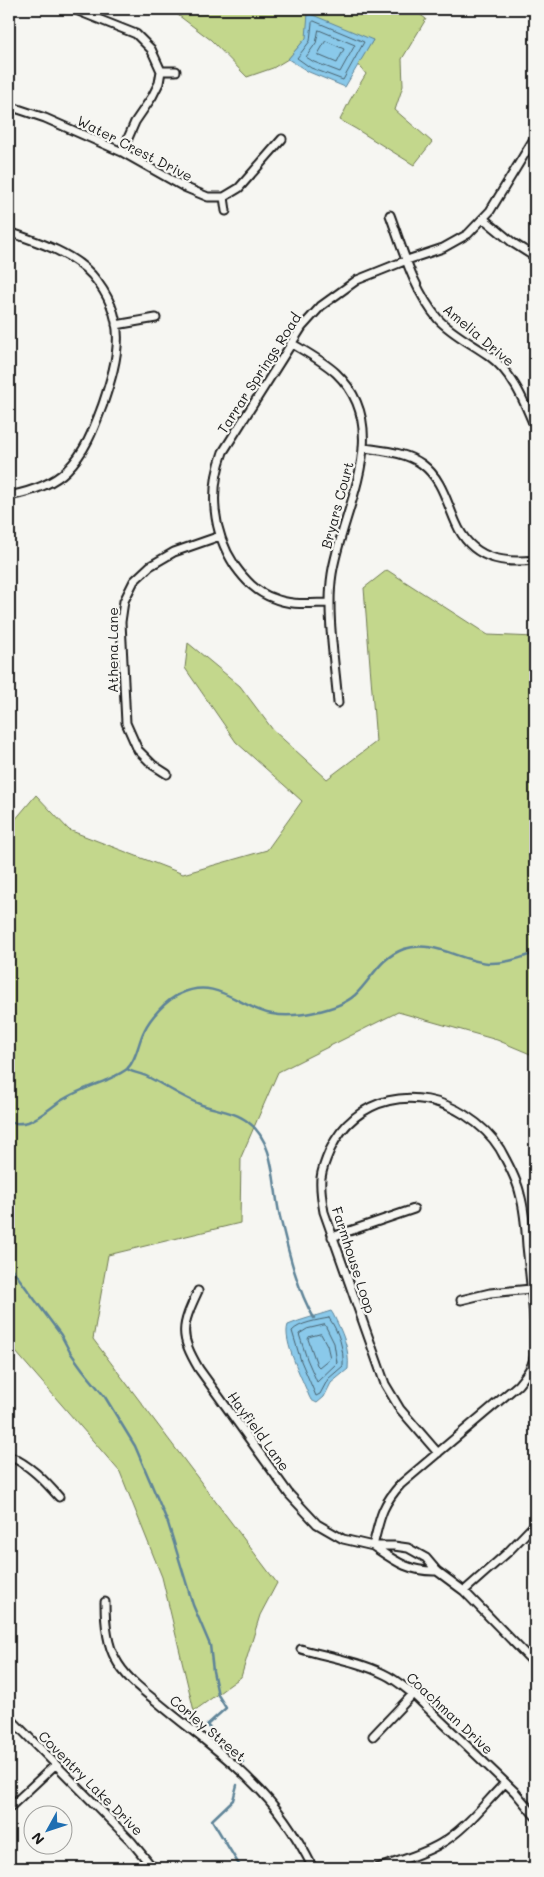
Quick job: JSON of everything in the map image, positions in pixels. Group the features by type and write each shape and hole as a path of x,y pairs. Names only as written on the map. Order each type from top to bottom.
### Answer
{"street":[{"path":"73,9 136,34 151,49 161,71 156,90 135,122 122,152"},
{"path":"161,71 176,71"},
{"name":"Water Crest Drive","path":"9,106 45,118 122,152 193,191 208,197 224,197"},
{"name":"Tarrar Springs Road","path":"330,603 288,602 273,598 259,591 242,575 229,557 220,536 214,504 214,489 220,459 230,438 311,316 338,292 357,280 443,248 468,234 484,219 535,137"},
{"path":"226,211 224,197 239,188 247,180 282,139"},
{"name":"Amelia Drive","path":"390,215 422,296 440,320 462,339 493,359 508,375 523,400 535,428"},
{"path":"484,219 535,258"},
{"path":"9,232 66,255 83,266 101,288 113,312 116,325 117,356 101,409 85,448 67,469 56,478 31,490 9,496"},
{"path":"116,325 156,318"},
{"name":"Bryars Court","path":"292,343 323,363 345,382 353,394 364,429 364,448 332,575 330,603 338,703"},
{"path":"364,448 400,454 414,459 426,467 440,484 459,529 467,541 478,551 505,561 535,560"},
{"name":"Athena Lane","path":"167,774 138,750 126,723 121,622 124,600 134,581 150,566 174,552 220,536"},
{"name":"Farmhouse Loop","path":"438,1453 400,1409 385,1384 332,1237 320,1195 325,1161 336,1137 347,1123 360,1113 383,1102 398,1098 415,1098 441,1103 456,1109 490,1135 499,1148 520,1192 535,1330"},
{"path":"332,1237 414,1209"},
{"path":"461,1300 490,1293 531,1288"},
{"name":"Hayfield Lane","path":"198,1291 187,1315 184,1338 188,1350 199,1369 289,1494 317,1524 343,1539 372,1546 408,1548 426,1558 437,1571 464,1591 535,1664"},
{"path":"372,1546 380,1514 388,1498 401,1484 518,1385 529,1372 534,1361 535,1351"},
{"path":"9,1456 26,1464 59,1497"},
{"path":"464,1591 507,1553 535,1524"},
{"name":"Hayfield Lane","path":"372,1546 401,1565 422,1572 437,1571"},
{"name":"Corley Street","path":"105,1602 108,1635 114,1656 121,1668 146,1693 251,1781 296,1835 313,1868"},
{"name":"Coachman Drive","path":"301,1649 364,1666 384,1673 396,1680 414,1694 525,1802 535,1816"},
{"path":"372,1736 414,1694"},
{"name":"Coventry Lake Drive","path":"9,1717 154,1868"},
{"path":"9,1808 55,1766"},
{"path":"378,1868 442,1844 504,1783"}],"green space":[{"path":"170,9 361,9 367,13 376,9 413,9 426,19 402,59 403,86 395,110 432,142 414,165 340,120 366,74 358,64 373,40 306,38 288,59 273,68 247,77 211,40"},
{"path":"387,570 488,635 535,637 535,1056 497,1040 398,1012 278,1072 241,1157 240,1223 108,1255 93,1339 277,1583 260,1615 241,1677 194,1711 162,1577 120,1472 9,1344 9,827 36,795 69,830 183,874 267,850 302,801 236,742 185,668 188,643 240,686 273,730 327,779 376,742 364,588"}],"water":[{"path":"308,13 373,40 345,87 309,72 288,59 306,38"},
{"path":"331,1311 345,1340 348,1354 348,1369 331,1383 324,1397 317,1403 311,1400 290,1350 287,1332 288,1325"}],"waterway":[{"path":"9,1123 28,1122 71,1095 107,1080 127,1069 133,1061 144,1031 154,1015 175,997 193,989 217,991 260,1011 272,1014 304,1014 327,1009 347,1001 361,989 382,963 404,949 425,947 488,963 506,962 535,953"},
{"path":"127,1069 202,1105 238,1116 257,1131 269,1154 278,1208 294,1271 308,1308 314,1318"},
{"path":"9,1265 61,1335 83,1370 105,1397 135,1446 168,1523 193,1605 210,1645 218,1695 226,1708 207,1725 243,1762"},
{"path":"237,1785 233,1800 212,1820 241,1868"}]}
